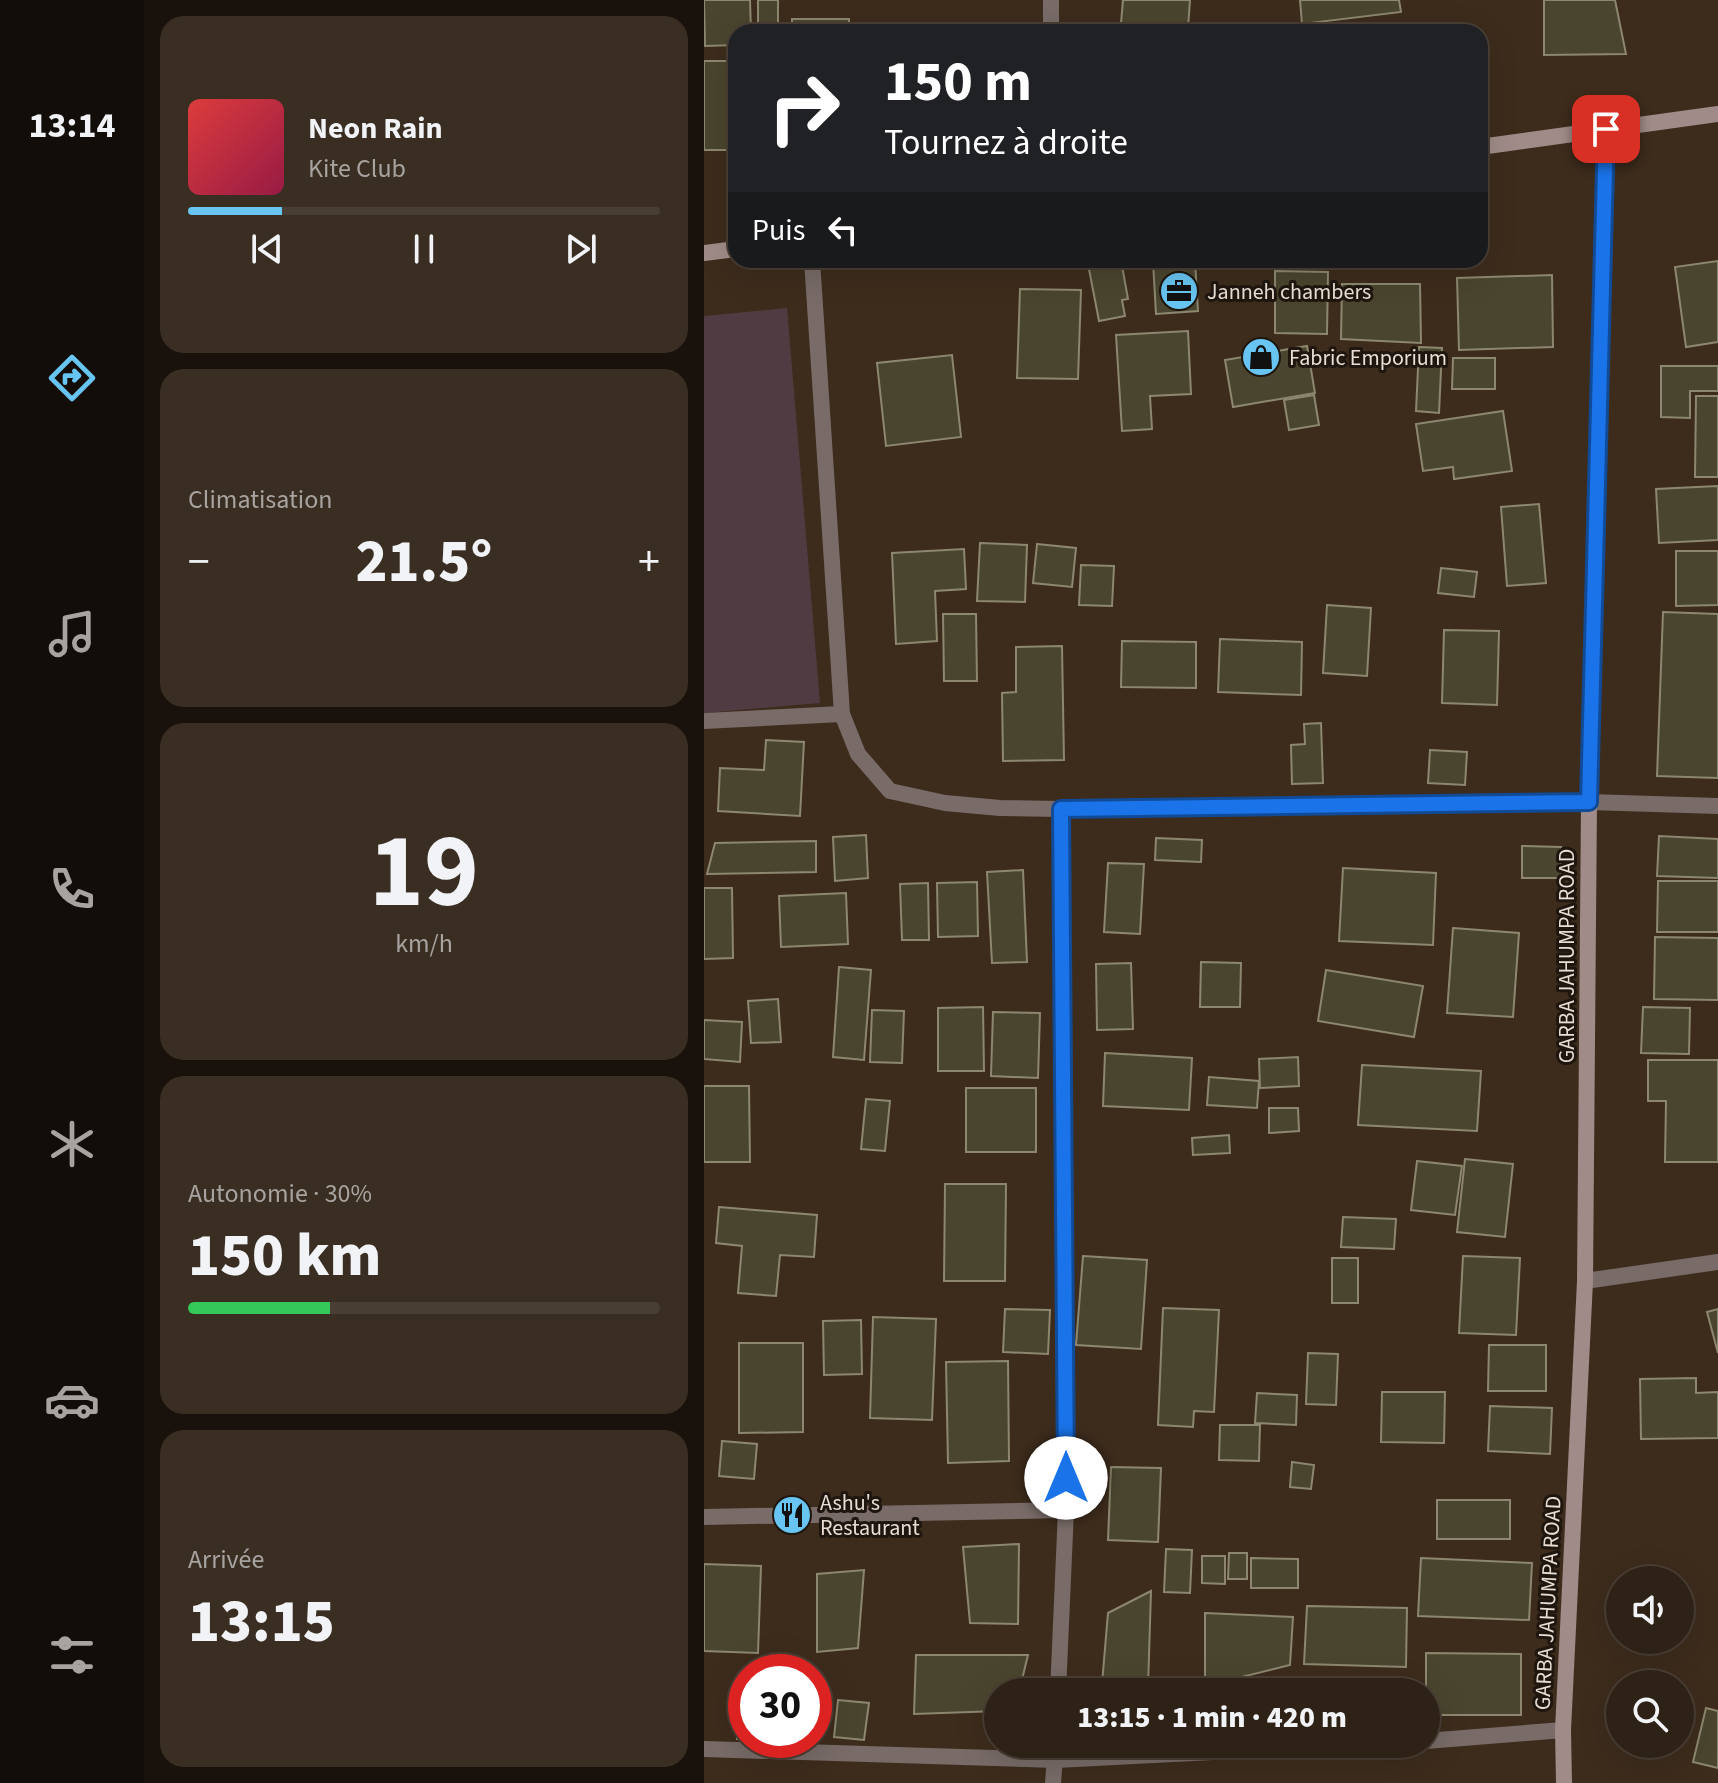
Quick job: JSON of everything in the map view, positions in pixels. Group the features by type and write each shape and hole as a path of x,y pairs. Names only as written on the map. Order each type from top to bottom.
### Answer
{"street":[{"path":"1051,0 1051,24"},
{"path":"1488,146 1718,114"},
{"name":"GARBA JAHUMPA ROAD","path":"1564,1783 1563,1730 1585,1281 1589,802 1606,129"},
{"path":"704,253 728,250"},
{"path":"813,268 842,714 858,754 890,791 945,803 1000,808 1589,802 1718,806"},
{"path":"704,721 842,714"},
{"path":"1059,1678 1066,1510 1061,809"},
{"path":"1585,1281 1718,1262"},
{"path":"704,1517 1066,1510"},
{"path":"1440,1740 1563,1730"},
{"path":"704,1749 984,1751"},
{"path":"1053,1783 1055,1758"}],"shaded area":[{"path":"787,308 820,703 704,713 704,316"}],"building":[{"path":"704,0 750,0 751,24 728,24 728,45 705,46"},
{"path":"758,0 778,0 778,24 758,24"},
{"path":"1123,0 1190,0 1188,24 1121,23"},
{"path":"1300,0 1399,0 1401,12 1302,24"},
{"path":"1544,0 1615,0 1626,54 1544,55"},
{"path":"792,19 849,19 849,24 792,24"},
{"path":"704,61 728,61 728,150 704,150"},
{"path":"1718,261 1718,342 1686,347 1675,267"},
{"path":"1089,268 1122,268 1128,299 1122,300 1125,316 1099,321"},
{"path":"1153,268 1195,268 1198,311 1156,314"},
{"path":"1275,271 1328,272 1327,334 1275,333"},
{"path":"1552,275 1553,347 1459,350 1457,278"},
{"path":"1342,284 1420,284 1421,343 1341,339"},
{"path":"1020,289 1081,290 1078,379 1017,378"},
{"path":"1188,331 1191,394 1150,396 1152,429 1122,431 1116,335"},
{"path":"1307,346 1315,393 1233,407 1225,360"},
{"path":"1419,347 1442,348 1439,413 1416,411"},
{"path":"952,355 961,437 886,446 877,363"},
{"path":"1453,358 1495,358 1495,389 1452,389"},
{"path":"1661,366 1718,366 1718,391 1690,391 1690,418 1661,417"},
{"path":"1314,395 1319,425 1289,430 1284,400"},
{"path":"1696,396 1718,396 1718,477 1695,477"},
{"path":"1503,411 1512,471 1454,479 1453,467 1423,471 1416,424"},
{"path":"1718,486 1718,540 1659,543 1656,489"},
{"path":"1539,504 1546,583 1507,586 1501,507"},
{"path":"980,543 1027,545 1025,602 977,601"},
{"path":"1037,544 1076,548 1072,587 1033,583"},
{"path":"964,549 966,589 935,591 937,641 896,644 892,553"},
{"path":"1676,551 1718,551 1718,605 1676,606"},
{"path":"1081,565 1114,566 1112,606 1079,605"},
{"path":"1441,568 1477,572 1474,597 1438,593"},
{"path":"1327,605 1371,608 1367,676 1323,673"},
{"path":"1663,612 1718,614 1718,778 1657,776"},
{"path":"943,614 976,614 977,681 944,681"},
{"path":"1444,630 1499,631 1497,705 1442,703"},
{"path":"1220,639 1302,642 1301,695 1218,692"},
{"path":"1122,641 1196,642 1196,688 1121,687"},
{"path":"1062,646 1064,760 1003,761 1002,693 1016,692 1016,647"},
{"path":"1321,723 1323,783 1292,784 1291,745 1305,744 1304,724"},
{"path":"766,740 804,742 800,816 718,811 720,768 764,770"},
{"path":"1430,750 1467,752 1465,785 1428,783"},
{"path":"866,835 868,878 835,881 833,837"},
{"path":"1659,836 1718,839 1718,878 1657,876"},
{"path":"1156,838 1202,840 1201,862 1155,860"},
{"path":"816,841 816,872 707,874 715,843"},
{"path":"1522,846 1561,847 1561,878 1522,878"},
{"path":"1108,863 1144,864 1140,934 1104,932"},
{"path":"1343,868 1436,873 1433,945 1339,941"},
{"path":"1023,870 1027,962 992,963 987,872"},
{"path":"1658,881 1718,881 1718,932 1657,932"},
{"path":"977,882 978,936 938,937 937,883"},
{"path":"928,883 929,940 902,940 900,884"},
{"path":"704,888 732,888 733,958 704,959"},
{"path":"846,893 848,944 781,947 779,896"},
{"path":"1453,928 1519,933 1513,1017 1447,1013"},
{"path":"1655,937 1718,938 1718,1000 1654,999"},
{"path":"1201,962 1241,963 1240,1007 1200,1007"},
{"path":"1131,963 1133,1029 1097,1030 1096,964"},
{"path":"839,967 871,970 864,1060 833,1057"},
{"path":"1326,970 1423,986 1414,1037 1318,1021"},
{"path":"778,999 781,1042 751,1043 748,1001"},
{"path":"983,1007 984,1071 938,1071 938,1008"},
{"path":"1643,1007 1690,1008 1689,1054 1641,1053"},
{"path":"872,1010 904,1011 902,1063 870,1062"},
{"path":"993,1012 1040,1013 1038,1078 991,1076"},
{"path":"704,1020 742,1022 740,1062 704,1059"},
{"path":"1105,1053 1192,1058 1189,1110 1103,1106"},
{"path":"1298,1057 1299,1086 1260,1088 1259,1059"},
{"path":"1648,1060 1718,1060 1718,1162 1665,1162 1666,1101 1648,1101"},
{"path":"1362,1065 1481,1071 1477,1131 1358,1125"},
{"path":"1209,1077 1259,1081 1257,1108 1207,1105"},
{"path":"704,1086 749,1086 750,1162 704,1162"},
{"path":"966,1088 1036,1088 1036,1152 966,1152"},
{"path":"866,1099 890,1101 885,1151 861,1149"},
{"path":"1269,1108 1298,1108 1299,1131 1269,1133"},
{"path":"1229,1135 1230,1153 1193,1155 1192,1138"},
{"path":"1465,1159 1513,1164 1505,1237 1457,1232"},
{"path":"1417,1161 1462,1166 1455,1215 1411,1210"},
{"path":"945,1184 1006,1184 1005,1281 944,1281"},
{"path":"719,1207 817,1215 814,1257 780,1255 776,1296 738,1293 742,1246 716,1243"},
{"path":"1343,1217 1396,1219 1394,1249 1341,1247"},
{"path":"1083,1256 1147,1260 1141,1349 1076,1345"},
{"path":"1463,1256 1520,1258 1516,1335 1459,1333"},
{"path":"1332,1258 1358,1258 1358,1303 1332,1303"},
{"path":"1163,1308 1219,1310 1214,1412 1194,1411 1193,1427 1158,1425"},
{"path":"1005,1309 1050,1310 1048,1354 1003,1352"},
{"path":"1718,1309 1718,1353 1707,1312"},
{"path":"873,1317 936,1319 932,1420 870,1418"},
{"path":"861,1320 862,1374 824,1375 823,1321"},
{"path":"739,1343 803,1343 803,1432 739,1433"},
{"path":"1489,1345 1546,1345 1546,1391 1488,1391"},
{"path":"1308,1353 1338,1354 1336,1405 1306,1404"},
{"path":"1008,1361 1009,1461 948,1463 946,1362"},
{"path":"1696,1378 1696,1393 1718,1392 1718,1438 1641,1439 1640,1379"},
{"path":"1382,1392 1445,1392 1444,1443 1381,1442"},
{"path":"1257,1393 1297,1395 1296,1425 1255,1423"},
{"path":"1490,1406 1552,1408 1550,1454 1488,1451"},
{"path":"1220,1425 1260,1425 1259,1461 1219,1460"},
{"path":"722,1441 757,1444 754,1479 719,1476"},
{"path":"1292,1462 1314,1465 1311,1489 1290,1487"},
{"path":"1111,1467 1161,1468 1158,1542 1108,1540"},
{"path":"1437,1500 1510,1500 1510,1539 1437,1539"},
{"path":"1019,1544 1018,1624 970,1623 963,1547"},
{"path":"1166,1549 1192,1550 1190,1593 1164,1592"},
{"path":"1229,1553 1247,1553 1247,1579 1228,1579"},
{"path":"1202,1556 1225,1556 1225,1584 1202,1583"},
{"path":"1251,1558 1298,1559 1298,1588 1251,1588"},
{"path":"1421,1558 1532,1563 1529,1620 1418,1616"},
{"path":"704,1564 761,1566 758,1653 704,1651"},
{"path":"864,1570 858,1648 817,1652 817,1574"},
{"path":"1151,1591 1148,1678 1103,1678 1108,1613"},
{"path":"1307,1606 1407,1608 1406,1667 1304,1664"},
{"path":"1205,1613 1293,1617 1290,1665 1237,1678 1205,1678"},
{"path":"1426,1653 1521,1654 1521,1715 1440,1715 1440,1678 1426,1678"},
{"path":"916,1655 1028,1655 1022,1678 984,1678 984,1712 914,1714"},
{"path":"838,1700 869,1703 864,1740 834,1737"},
{"path":"1706,1708 1718,1711 1718,1768 1693,1762"}],"place":[{"name":"Janneh chambers","path":"1179,291"},
{"name":"Fabric Emporium","path":"1261,357"},
{"name":"Ashu's Restaurant","path":"792,1515"}],"route":[{"path":"1066,1478 1061,809 1589,802 1606,129"}]}
